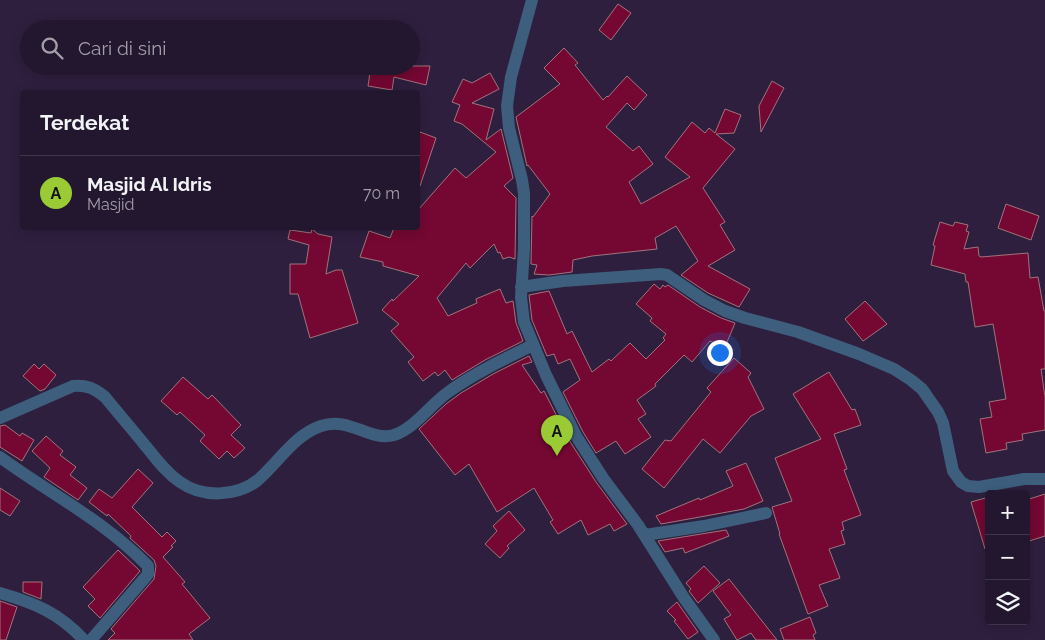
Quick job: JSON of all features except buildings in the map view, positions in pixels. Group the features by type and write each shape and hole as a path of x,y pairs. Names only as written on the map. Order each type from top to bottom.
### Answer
{"street":[{"path":"532,0 511,78 507,106 509,128 523,186 522,314 546,375 576,436 603,478 645,535 684,598 714,640"},
{"path":"521,287 592,278 667,275 698,297 715,306 745,318 798,332 859,354 911,380 922,389 938,412 943,423 953,471 960,482 968,486 979,487 1024,479 1045,479"},
{"path":"0,418 73,386 84,385 94,388 105,397 166,470 181,484 193,489 214,493 237,492 258,480 298,441 315,428 330,424 343,424 381,437 400,433 449,392 497,363 533,345"},
{"path":"0,457 98,523 148,566 148,574 91,640"},
{"path":"645,535 704,526 766,513"},
{"path":"0,593 39,606 53,613 74,629 84,640"}],"place":[{"name":"Masjid Al Idris","path":"557,456"}]}
